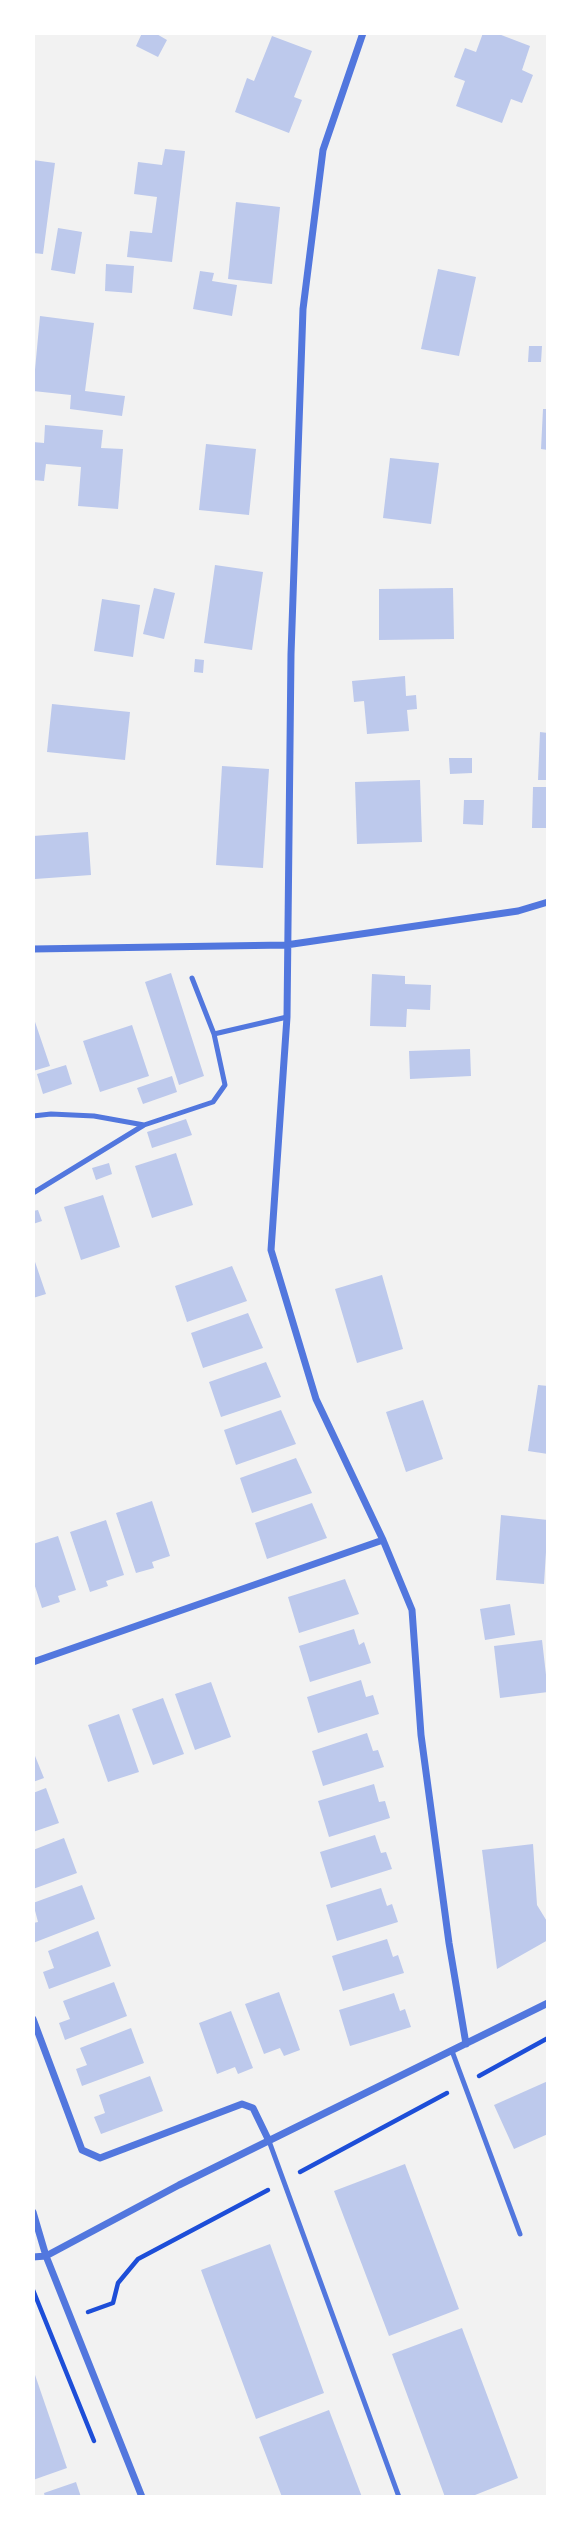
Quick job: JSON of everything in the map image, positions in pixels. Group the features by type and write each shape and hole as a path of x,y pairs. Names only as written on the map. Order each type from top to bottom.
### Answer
{"street":[{"path":"363,33 323,150 303,309 291,654 286,945 288,1017 271,1250 316,1399 383,1540 412,1610 423,1748 449,1943 466,2044"},
{"path":"33,949 286,945 518,911 548,902"},
{"path":"33,1662 383,1540"},
{"path":"33,2257 46,2256 268,2141 548,2003"},
{"path":"33,2019 82,2150 100,2158 242,2104 253,2108 268,2141"},
{"path":"33,2212 46,2256 142,2497"}],"lane":[{"path":"33,1192 144,1125 213,1102 225,1085 214,1034 192,978"},
{"path":"214,1034 288,1017"},
{"path":"33,1116 94,1116 144,1125"},
{"path":"452,2051 520,2234"},
{"path":"268,2141 399,2497"}],"path":[{"path":"113,2303 117,2283 138,2259 548,2038"},
{"path":"33,2290 97,2448"}],"building":[{"path":"142,33 155,33 167,40 158,57 136,46"},
{"path":"483,33 496,33 530,46 522,70 533,75 522,103 511,99 502,123 456,106 465,81 454,77 465,48 476,52"},
{"path":"272,36 312,51 294,97 302,100 289,133 235,112 247,78 254,81"},
{"path":"165,149 185,151 172,262 127,257 130,231 152,233 157,197 134,194 138,162 162,165"},
{"path":"33,160 55,163 43,254 33,253"},
{"path":"236,202 280,207 272,284 228,279"},
{"path":"58,228 82,232 75,274 51,270"},
{"path":"106,264 134,266 132,293 105,291"},
{"path":"438,269 476,277 459,356 421,349"},
{"path":"200,271 214,273 212,281 237,285 232,316 193,309"},
{"path":"40,316 94,323 85,391 125,396 122,416 70,409 71,395 33,391"},
{"path":"529,346 542,346 541,362 528,362"},
{"path":"543,409 548,409 548,450 541,449"},
{"path":"45,425 103,430 101,448 123,449 118,509 78,506 81,467 46,464 44,481 33,480 33,442 44,443"},
{"path":"206,444 256,449 249,515 199,510"},
{"path":"390,458 439,463 431,524 383,518"},
{"path":"215,565 263,572 252,650 204,643"},
{"path":"154,588 175,593 164,639 143,634"},
{"path":"453,588 454,639 379,640 379,589"},
{"path":"102,599 140,605 133,657 94,651"},
{"path":"195,659 204,660 203,673 194,672"},
{"path":"405,676 406,696 416,695 417,709 407,710 409,731 367,734 364,701 354,702 352,681"},
{"path":"52,704 130,712 125,760 47,752"},
{"path":"540,732 548,733 548,780 538,780"},
{"path":"449,758 472,758 472,773 450,774"},
{"path":"222,766 269,769 263,868 216,865"},
{"path":"420,780 422,842 357,844 355,782"},
{"path":"533,787 548,787 548,828 532,828"},
{"path":"464,800 484,800 483,825 463,824"},
{"path":"88,832 91,875 35,879 33,836"},
{"path":"171,973 204,1076 179,1085 145,982"},
{"path":"372,974 405,976 405,984 431,985 430,1010 407,1009 406,1027 370,1026"},
{"path":"33,1016 50,1066 33,1071"},
{"path":"132,1025 149,1076 100,1092 83,1041"},
{"path":"470,1049 471,1076 410,1079 409,1051"},
{"path":"66,1065 72,1084 43,1094 37,1074"},
{"path":"172,1076 177,1092 143,1104 137,1088"},
{"path":"186,1119 192,1135 152,1148 147,1132"},
{"path":"176,1153 193,1205 152,1218 135,1166"},
{"path":"109,1163 112,1174 96,1180 92,1168"},
{"path":"103,1195 120,1247 81,1260 64,1207"},
{"path":"38,1210 42,1221 33,1224 33,1211"},
{"path":"33,1256 46,1294 33,1298"},
{"path":"232,1266 247,1301 187,1322 175,1286"},
{"path":"382,1275 403,1349 357,1363 335,1289"},
{"path":"248,1313 263,1348 203,1368 191,1333"},
{"path":"266,1362 281,1397 221,1417 209,1382"},
{"path":"538,1385 548,1386 548,1454 528,1451"},
{"path":"423,1400 443,1459 406,1472 386,1412"},
{"path":"281,1410 296,1444 236,1465 224,1430"},
{"path":"296,1458 312,1493 252,1513 240,1478"},
{"path":"152,1501 170,1556 152,1562 154,1568 136,1573 116,1513"},
{"path":"312,1503 327,1538 267,1559 255,1523"},
{"path":"501,1515 548,1520 544,1584 496,1580"},
{"path":"106,1520 124,1575 106,1581 108,1586 90,1592 70,1532"},
{"path":"58,1536 76,1590 58,1596 60,1602 42,1608 33,1580 33,1544"},
{"path":"345,1579 359,1614 299,1633 288,1597"},
{"path":"510,1604 515,1635 485,1640 480,1609"},
{"path":"354,1629 359,1645 364,1642 371,1663 310,1682 299,1646"},
{"path":"542,1640 548,1692 500,1698 494,1646"},
{"path":"361,1680 366,1697 373,1695 379,1714 318,1733 307,1697"},
{"path":"211,1682 231,1737 195,1750 175,1694"},
{"path":"163,1698 184,1754 153,1765 132,1709"},
{"path":"119,1714 139,1772 108,1782 88,1725"},
{"path":"367,1733 373,1751 378,1750 384,1767 323,1786 312,1751"},
{"path":"33,1751 44,1778 33,1782"},
{"path":"374,1784 379,1802 385,1801 390,1818 329,1837 318,1801"},
{"path":"46,1788 59,1823 33,1832 33,1793"},
{"path":"375,1835 381,1853 386,1852 392,1869 331,1888 320,1852"},
{"path":"64,1838 77,1873 33,1889 33,1850"},
{"path":"533,1844 537,1905 548,1923 548,1940 497,1969 482,1850"},
{"path":"82,1885 95,1919 33,1943 33,1923 38,1922 33,1903"},
{"path":"381,1888 387,1906 392,1904 398,1922 337,1941 326,1905"},
{"path":"98,1931 111,1966 49,1989 43,1972 54,1968 48,1951"},
{"path":"387,1939 393,1957 398,1955 404,1973 343,1991 332,1956"},
{"path":"114,1982 127,2016 65,2040 59,2023 70,2019 63,2001"},
{"path":"279,1992 300,2050 284,2056 280,2048 264,2054 245,2004"},
{"path":"394,1993 400,2011 405,2009 411,2027 350,2046 339,2010"},
{"path":"231,2011 253,2068 238,2074 235,2067 217,2074 199,2023"},
{"path":"131,2028 144,2063 82,2086 76,2069 87,2065 80,2048"},
{"path":"150,2076 163,2111 101,2134 94,2117 105,2113 99,2095"},
{"path":"548,2081 548,2134 514,2149 494,2105"},
{"path":"405,2164 459,2309 389,2336 334,2191"},
{"path":"270,2244 324,2393 256,2419 201,2270"},
{"path":"462,2328 518,2478 470,2497 445,2497 392,2354"},
{"path":"33,2373 67,2468 33,2480"},
{"path":"329,2410 362,2497 282,2497 259,2437"},
{"path":"76,2482 81,2497 45,2497 44,2493"}]}
